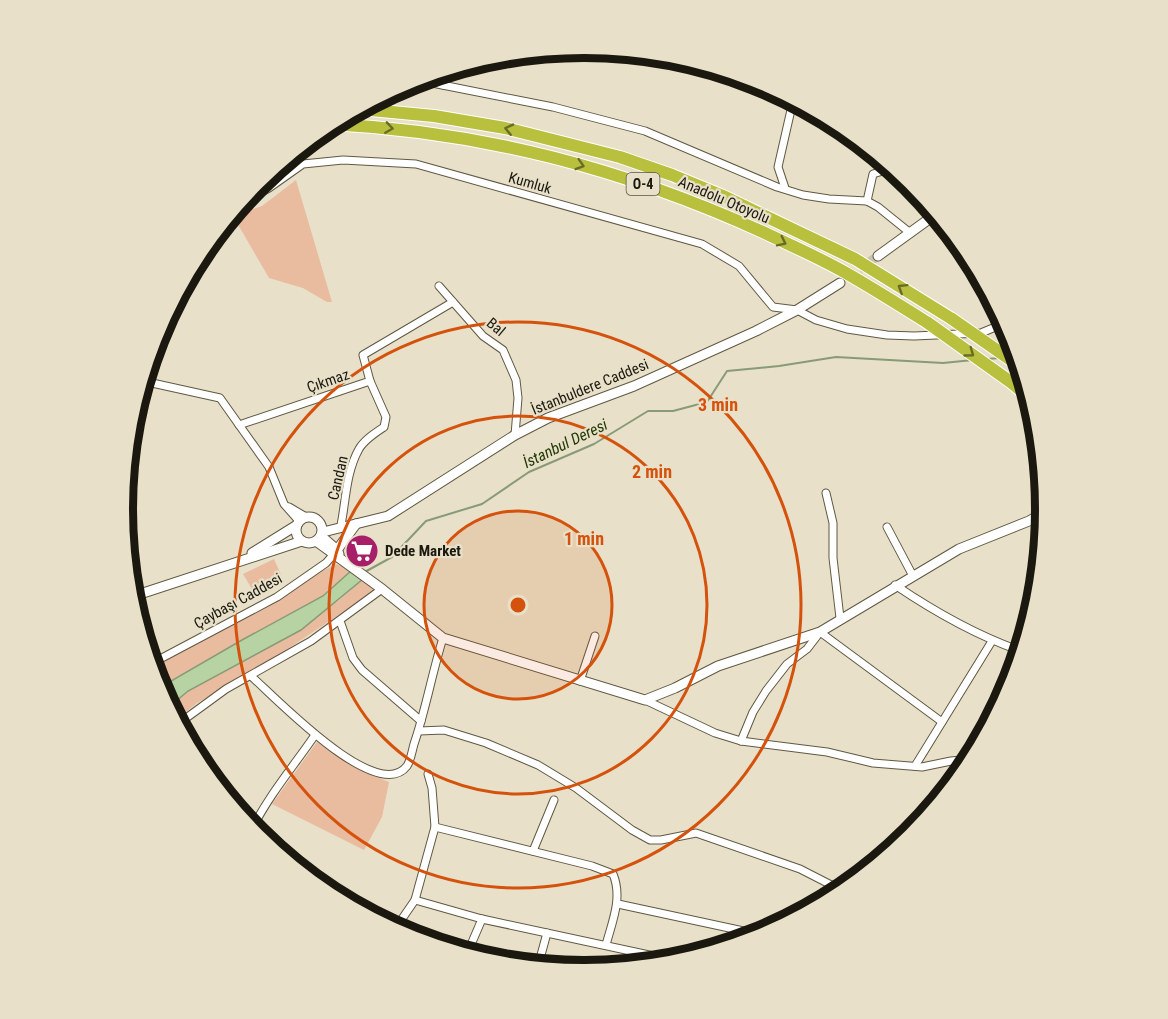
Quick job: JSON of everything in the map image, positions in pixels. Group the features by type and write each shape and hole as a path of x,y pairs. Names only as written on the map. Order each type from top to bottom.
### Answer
{"highway":[{"name":"Anadolu Otoyolu","path":"375,110 434,116 505,128 620,158 672,175 723,196 855,259 952,319 1009,358"},
{"name":"Anadolu Otoyolu","path":"350,125 378,126 502,145 562,159 666,191 727,216 845,272 928,323 1019,389"}],"street":[{"path":"443,81 443,86"},
{"path":"434,84 553,107 645,132 777,187 803,195 867,201 909,232"},
{"path":"785,188 778,167 791,109"},
{"name":"Kumluk","path":"267,189 303,164 343,160 416,164 702,244 740,266 773,307 797,310 816,320 848,329 914,336 981,333 996,327"},
{"path":"867,201 873,174 882,171"},
{"path":"878,256 929,219"},
{"name":"İstanbuldere Caddesi","path":"320,536 388,516 515,435 548,418 644,381 797,310 840,283"},
{"name":"Bal","path":"439,286 483,336 502,350 516,380 518,398 515,435"},
{"name":"Çıkmaz","path":"239,425 370,381 363,355 453,302"},
{"name":"Candan","path":"341,525 349,476 359,448 384,427 386,417 370,381"},
{"path":"151,383 220,398 269,467 285,504 301,521"},
{"path":"826,493 833,523 833,558 840,618"},
{"path":"645,700 675,688 717,666 820,632 895,585 959,549 1035,519"},
{"path":"240,561 301,521 318,520 320,536 337,555 443,638 645,700 715,733 741,741 828,752 873,763 915,766 959,761"},
{"name":"İstanbuldere Caddesi","path":"318,520 341,525 356,524"},
{"path":"301,521 297,534 302,541"},
{"path":"337,555 356,524"},
{"path":"887,527 913,576"},
{"path":"141,594 302,541 310,543 320,536"},
{"name":"Çaybaşı Caddesi","path":"159,660 277,597 337,555"},
{"path":"895,585 947,619 992,641 1013,648"},
{"path":"185,719 207,701 311,641 382,589"},
{"path":"340,621 353,658 362,670 421,721"},
{"path":"820,632 942,722"},
{"path":"741,741 753,712 766,691 787,664 807,649 820,632"},
{"path":"580,681 596,636"},
{"path":"251,676 315,735 368,770 384,776 399,774 408,765 419,731 443,638"},
{"path":"915,766 992,641"},
{"path":"419,731 444,730 486,743 538,765 576,788 632,830 650,840 662,840 696,832 800,869 832,886"},
{"path":"257,819 282,778 315,735"},
{"path":"400,921 415,900 435,827 432,788 428,774"},
{"path":"533,851 554,800"},
{"path":"435,827 592,866 613,874 617,883 618,904 606,945"},
{"path":"415,900 482,919 652,955"},
{"path":"618,904 744,931"},
{"path":"470,946 482,919"},
{"path":"540,959 547,933"}],"shaded area":[{"path":"296,180 332,302 327,302 303,288 269,278 237,222 245,212 262,206"},
{"path":"274,559 281,575 252,589 243,574"},
{"path":"336,564 352,570 323,596 242,640 168,684 158,658"},
{"path":"352,570 363,579 301,630 188,691 176,701 168,684 171,681 323,596"},
{"path":"363,579 376,590 259,668 197,703 183,715 176,701 188,691 338,601"},
{"path":"317,742 369,774 389,782 382,817 364,850 272,804"}],"waterway":[{"name":"İstanbul Deresi","path":"363,573 392,557 426,521 482,504 529,472 594,444 648,411 673,411 707,402 727,371 836,357 943,363 973,360"},
{"name":"İstanbul Deresi","path":"987,359 1000,358"}],"tunnel":[{"path":"848,277 878,256"}],"place":[{"name":"Dede Market","path":"362,551"}]}
